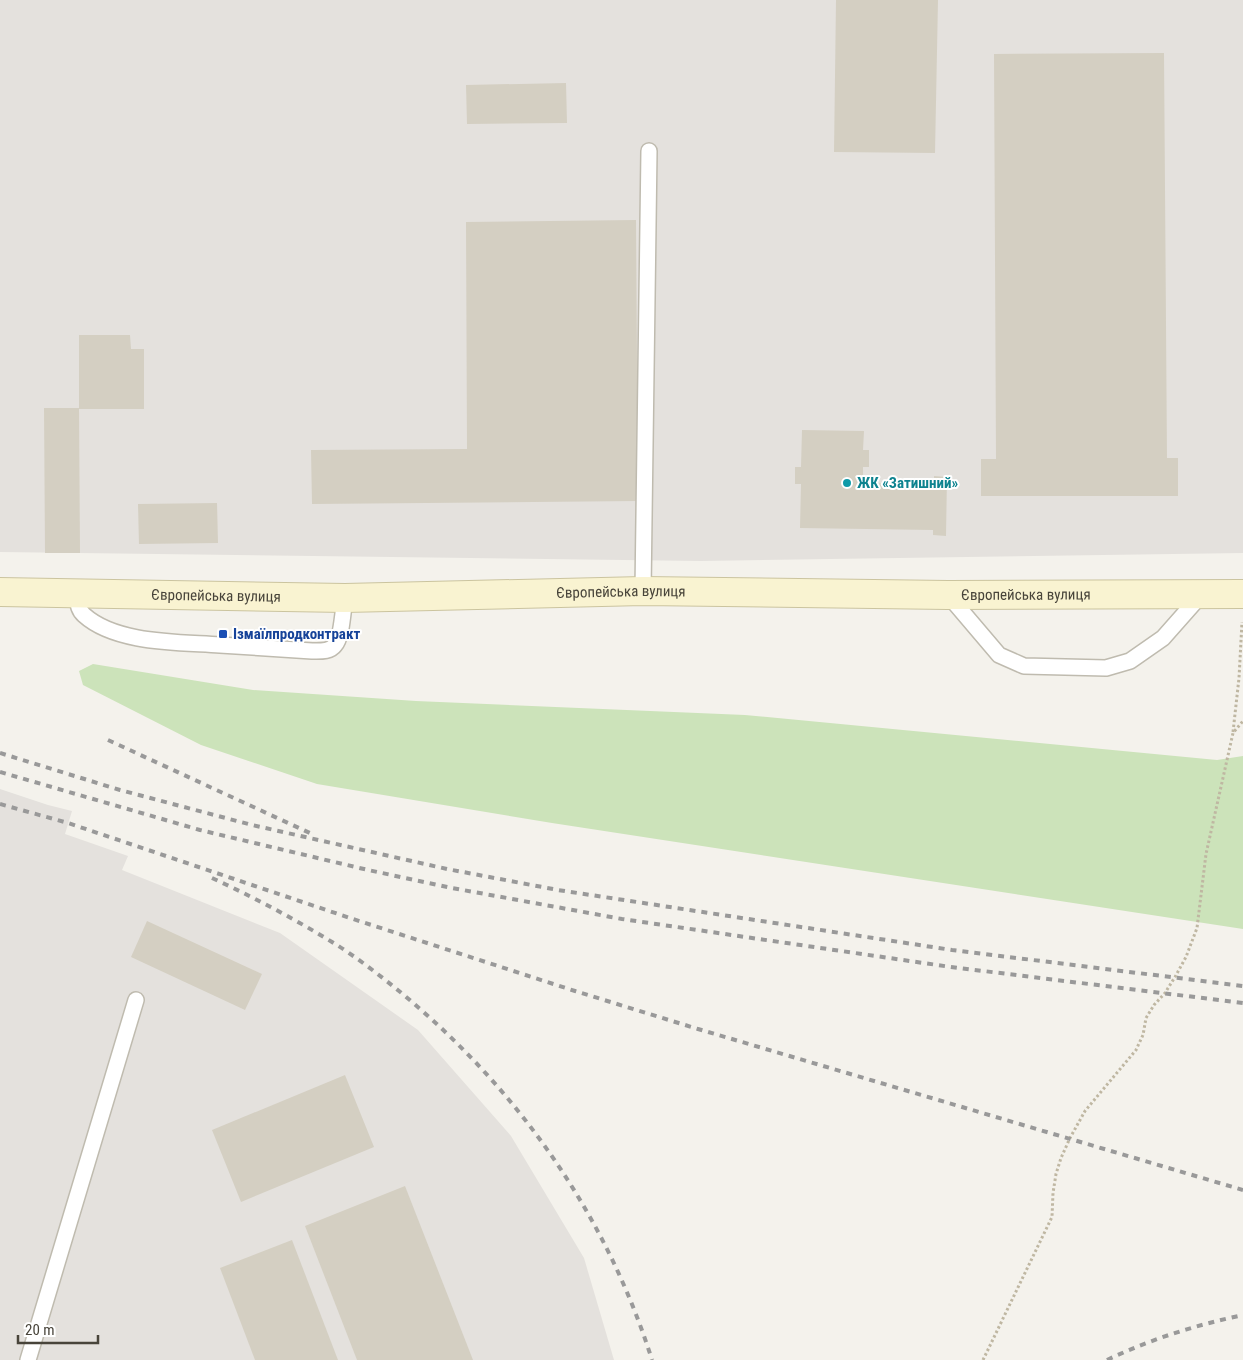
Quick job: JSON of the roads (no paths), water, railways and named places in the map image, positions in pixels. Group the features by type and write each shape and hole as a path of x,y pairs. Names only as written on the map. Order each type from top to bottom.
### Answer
{"main road":[{"name":"Європейська вулиця","path":"0,592 345,598 643,591 948,595 1201,595 1243,605"}],"lane":[{"path":"643,591 649,151"},
{"path":"77,594 78,606 84,615 100,626 120,634 154,640 312,651 325,651 335,646 339,637 345,598"},
{"path":"948,595 999,655 1024,666 1106,668 1130,661 1163,638 1201,595"},
{"path":"28,1360 136,1000"}],"railway":[{"path":"108,740 312,834"},
{"path":"0,753 120,790 252,825 447,869 558,890 952,950 1243,986"},
{"path":"0,772 200,830 452,888 622,919 951,967 1243,1003"},
{"path":"0,804 68,823 575,991 1243,1190"},
{"path":"212,878 288,916 358,959 399,991 442,1029 482,1069 519,1112 553,1157 583,1205 610,1254 633,1306 652,1360"},
{"path":"1107,1360 1174,1333 1243,1315"}],"place":[{"name":"ЖК «Затишний»","path":"847,483"},
{"name":"Ізмаїлпродконтракт","path":"223,634"}]}
